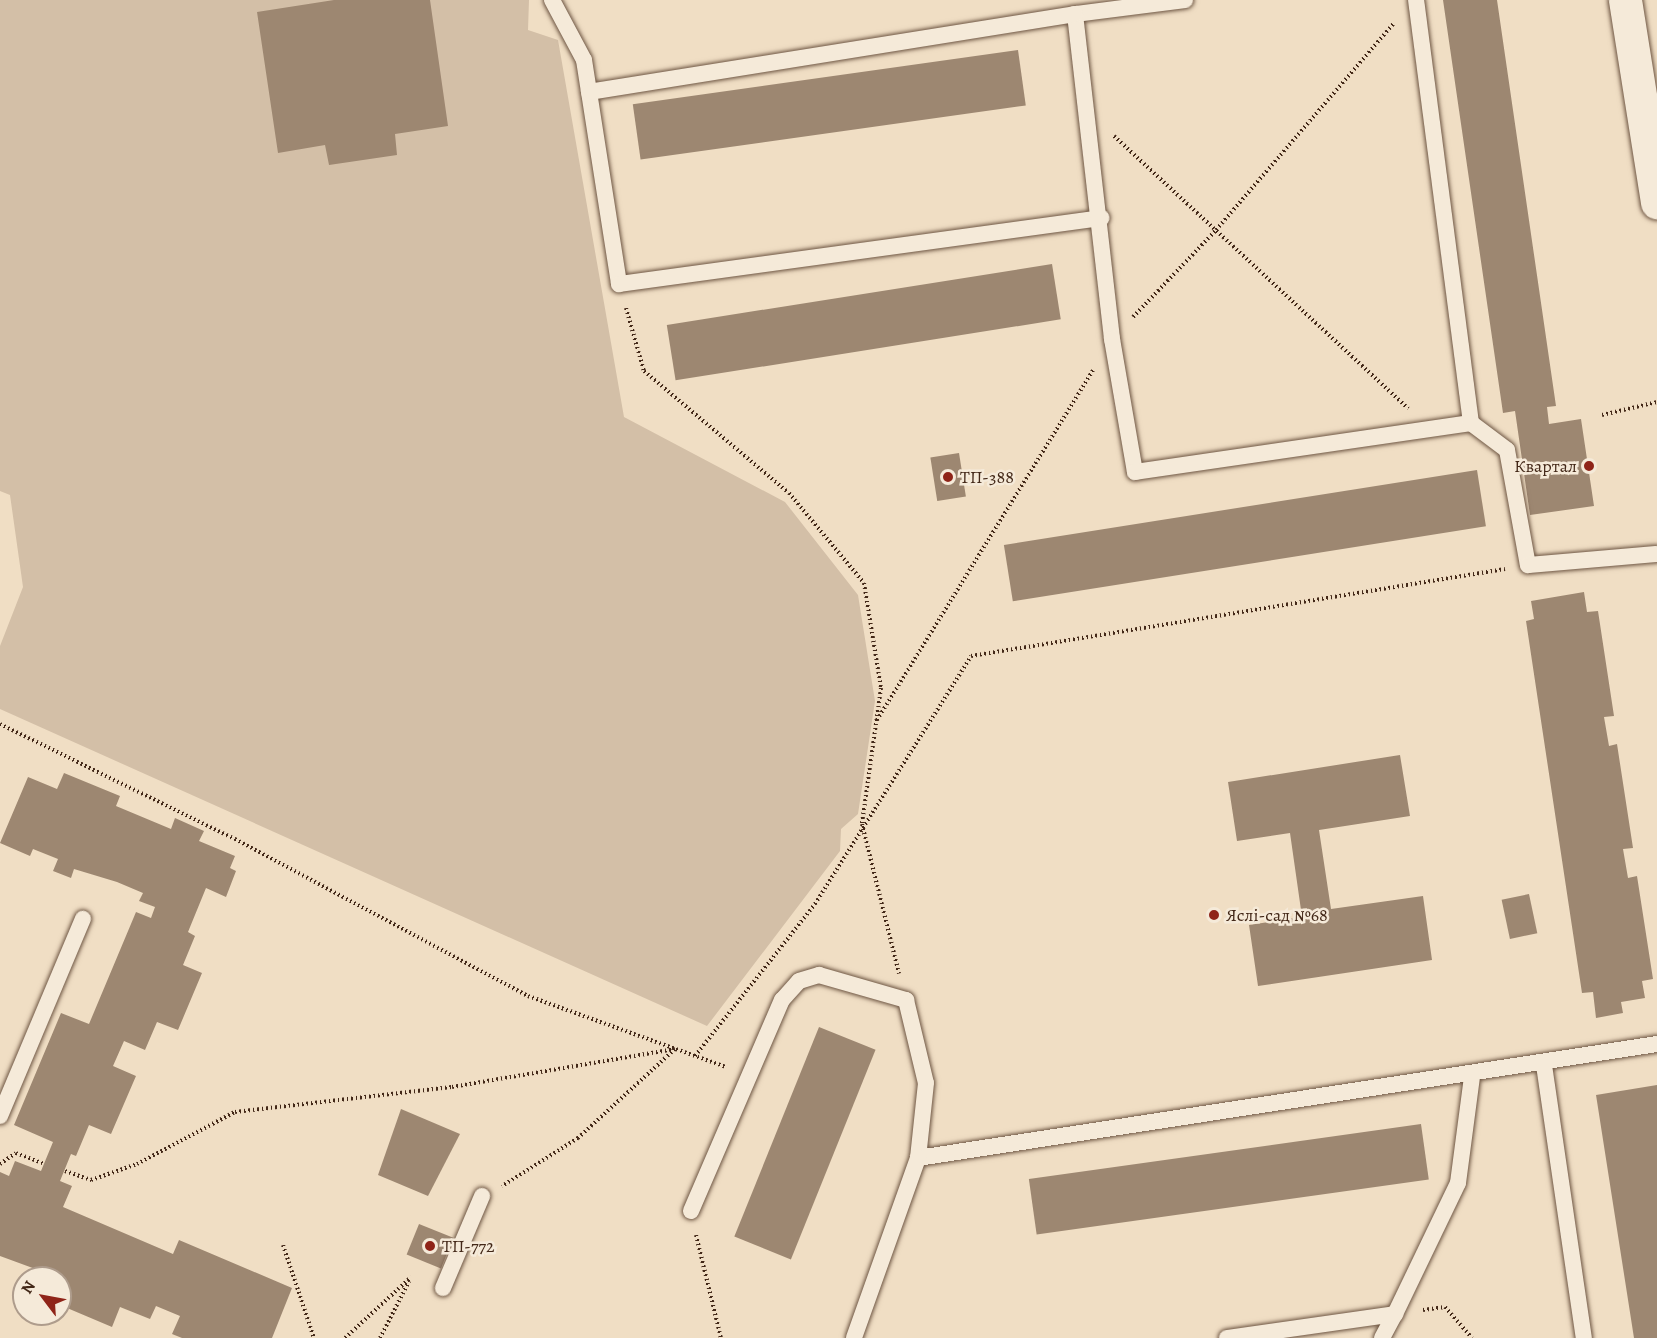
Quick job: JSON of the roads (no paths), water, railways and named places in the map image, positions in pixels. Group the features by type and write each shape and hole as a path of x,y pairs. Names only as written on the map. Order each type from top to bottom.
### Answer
{"main road":[{"path":"1625,0 1657,202"}],"lane":[{"path":"552,0 584,60 619,284 1101,218"},
{"path":"589,92 1075,14 1185,0"},
{"path":"1416,0 1471,423"},
{"path":"1075,14 1101,218 1112,339 1135,472 1471,423 1507,450 1528,565 1657,554"},
{"path":"0,1116 83,920"},
{"path":"691,1211 782,1000 799,981 819,975 906,1000 926,1083 918,1158 854,1338"},
{"path":"918,1158 1544,1065 1657,1044"},
{"path":"1544,1065 1584,1338"},
{"path":"1382,1338 1458,1183 1472,1076"},
{"path":"443,1288 482,1196"},
{"path":"1227,1338 1395,1314"}],"place":[{"name":"Квартал","path":"1589,466"},
{"name":"ТП-388","path":"948,477"},
{"name":"Яслі-сад №68","path":"1214,915"},
{"name":"ТП-772","path":"430,1246"}]}
